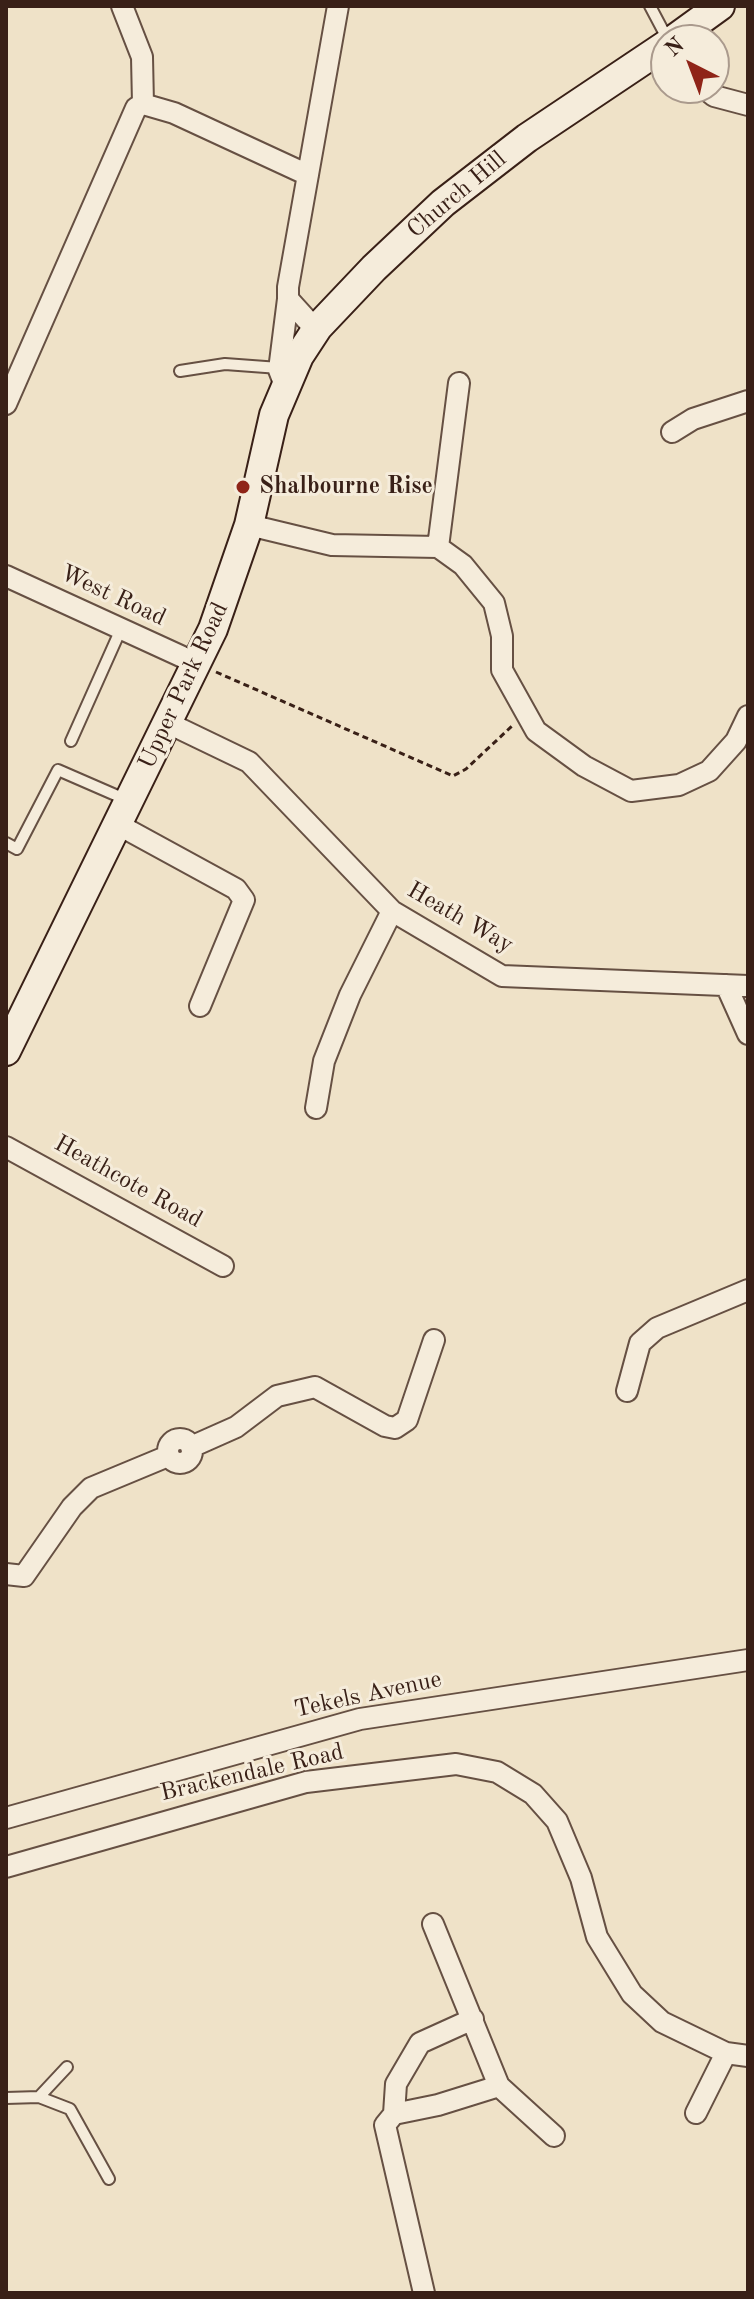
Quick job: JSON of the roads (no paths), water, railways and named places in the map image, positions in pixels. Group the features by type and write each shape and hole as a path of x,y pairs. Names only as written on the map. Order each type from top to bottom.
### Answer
{"street":[{"path":"122,6 142,57 143,104"},
{"name":"Upper Park Road","path":"6,1051 198,664 229,591 249,525 282,376 288,299 338,6"},
{"name":"Church Hill","path":"694,24 720,6"},
{"name":"Church Hill","path":"282,376 318,327 401,241 464,186 527,138 650,55"},
{"path":"6,404 136,108 143,104 174,113 308,175"},
{"path":"288,299 318,327"},
{"path":"438,547 459,383"},
{"path":"672,432 693,419 748,401"},
{"path":"249,525 332,545 438,547 463,565 494,603 502,636 502,670 536,731 584,766 631,791 679,785 709,771 736,741 748,716"},
{"name":"West Road","path":"6,576 198,664"},
{"name":"Heath Way","path":"168,723 249,762 392,911 502,976 748,986"},
{"path":"123,812 236,889 244,900 200,1006"},
{"path":"316,1108 324,1061 350,995 392,911"},
{"path":"726,985 748,1034"},
{"name":"Heathcote Road","path":"6,1147 223,1266"},
{"path":"627,1391 640,1343 657,1328 748,1290"},
{"path":"6,1574 24,1576 72,1507 91,1488 168,1456 174,1462 186,1461 191,1455 191,1447 236,1427 277,1396 315,1387 385,1426 395,1428 407,1420 434,1340"},
{"name":"Tekels Avenue","path":"6,1818 360,1719 748,1660"},
{"name":"Brackendale Road","path":"6,1867 306,1782 433,1765 456,1764 497,1772 533,1794 557,1821 581,1878 597,1937 632,1994 662,2022 726,2053 748,2056"},
{"path":"433,1924 499,2086 554,2136"},
{"path":"424,2293 385,2125 394,2114 396,2084 420,2043 473,2019"},
{"path":"696,2113 726,2053"},
{"path":"394,2114 438,2105 499,2086"}],"lane":[{"path":"650,6 660,24"},
{"path":"180,371 225,364 282,376"},
{"path":"71,741 121,629"},
{"path":"6,843 17,849 58,770 123,812"},
{"path":"39,2097 67,2067"},
{"path":"6,2098 39,2097 70,2109 109,2179"}],"place":[{"name":"Shalbourne Rise","path":"243,487"}]}
